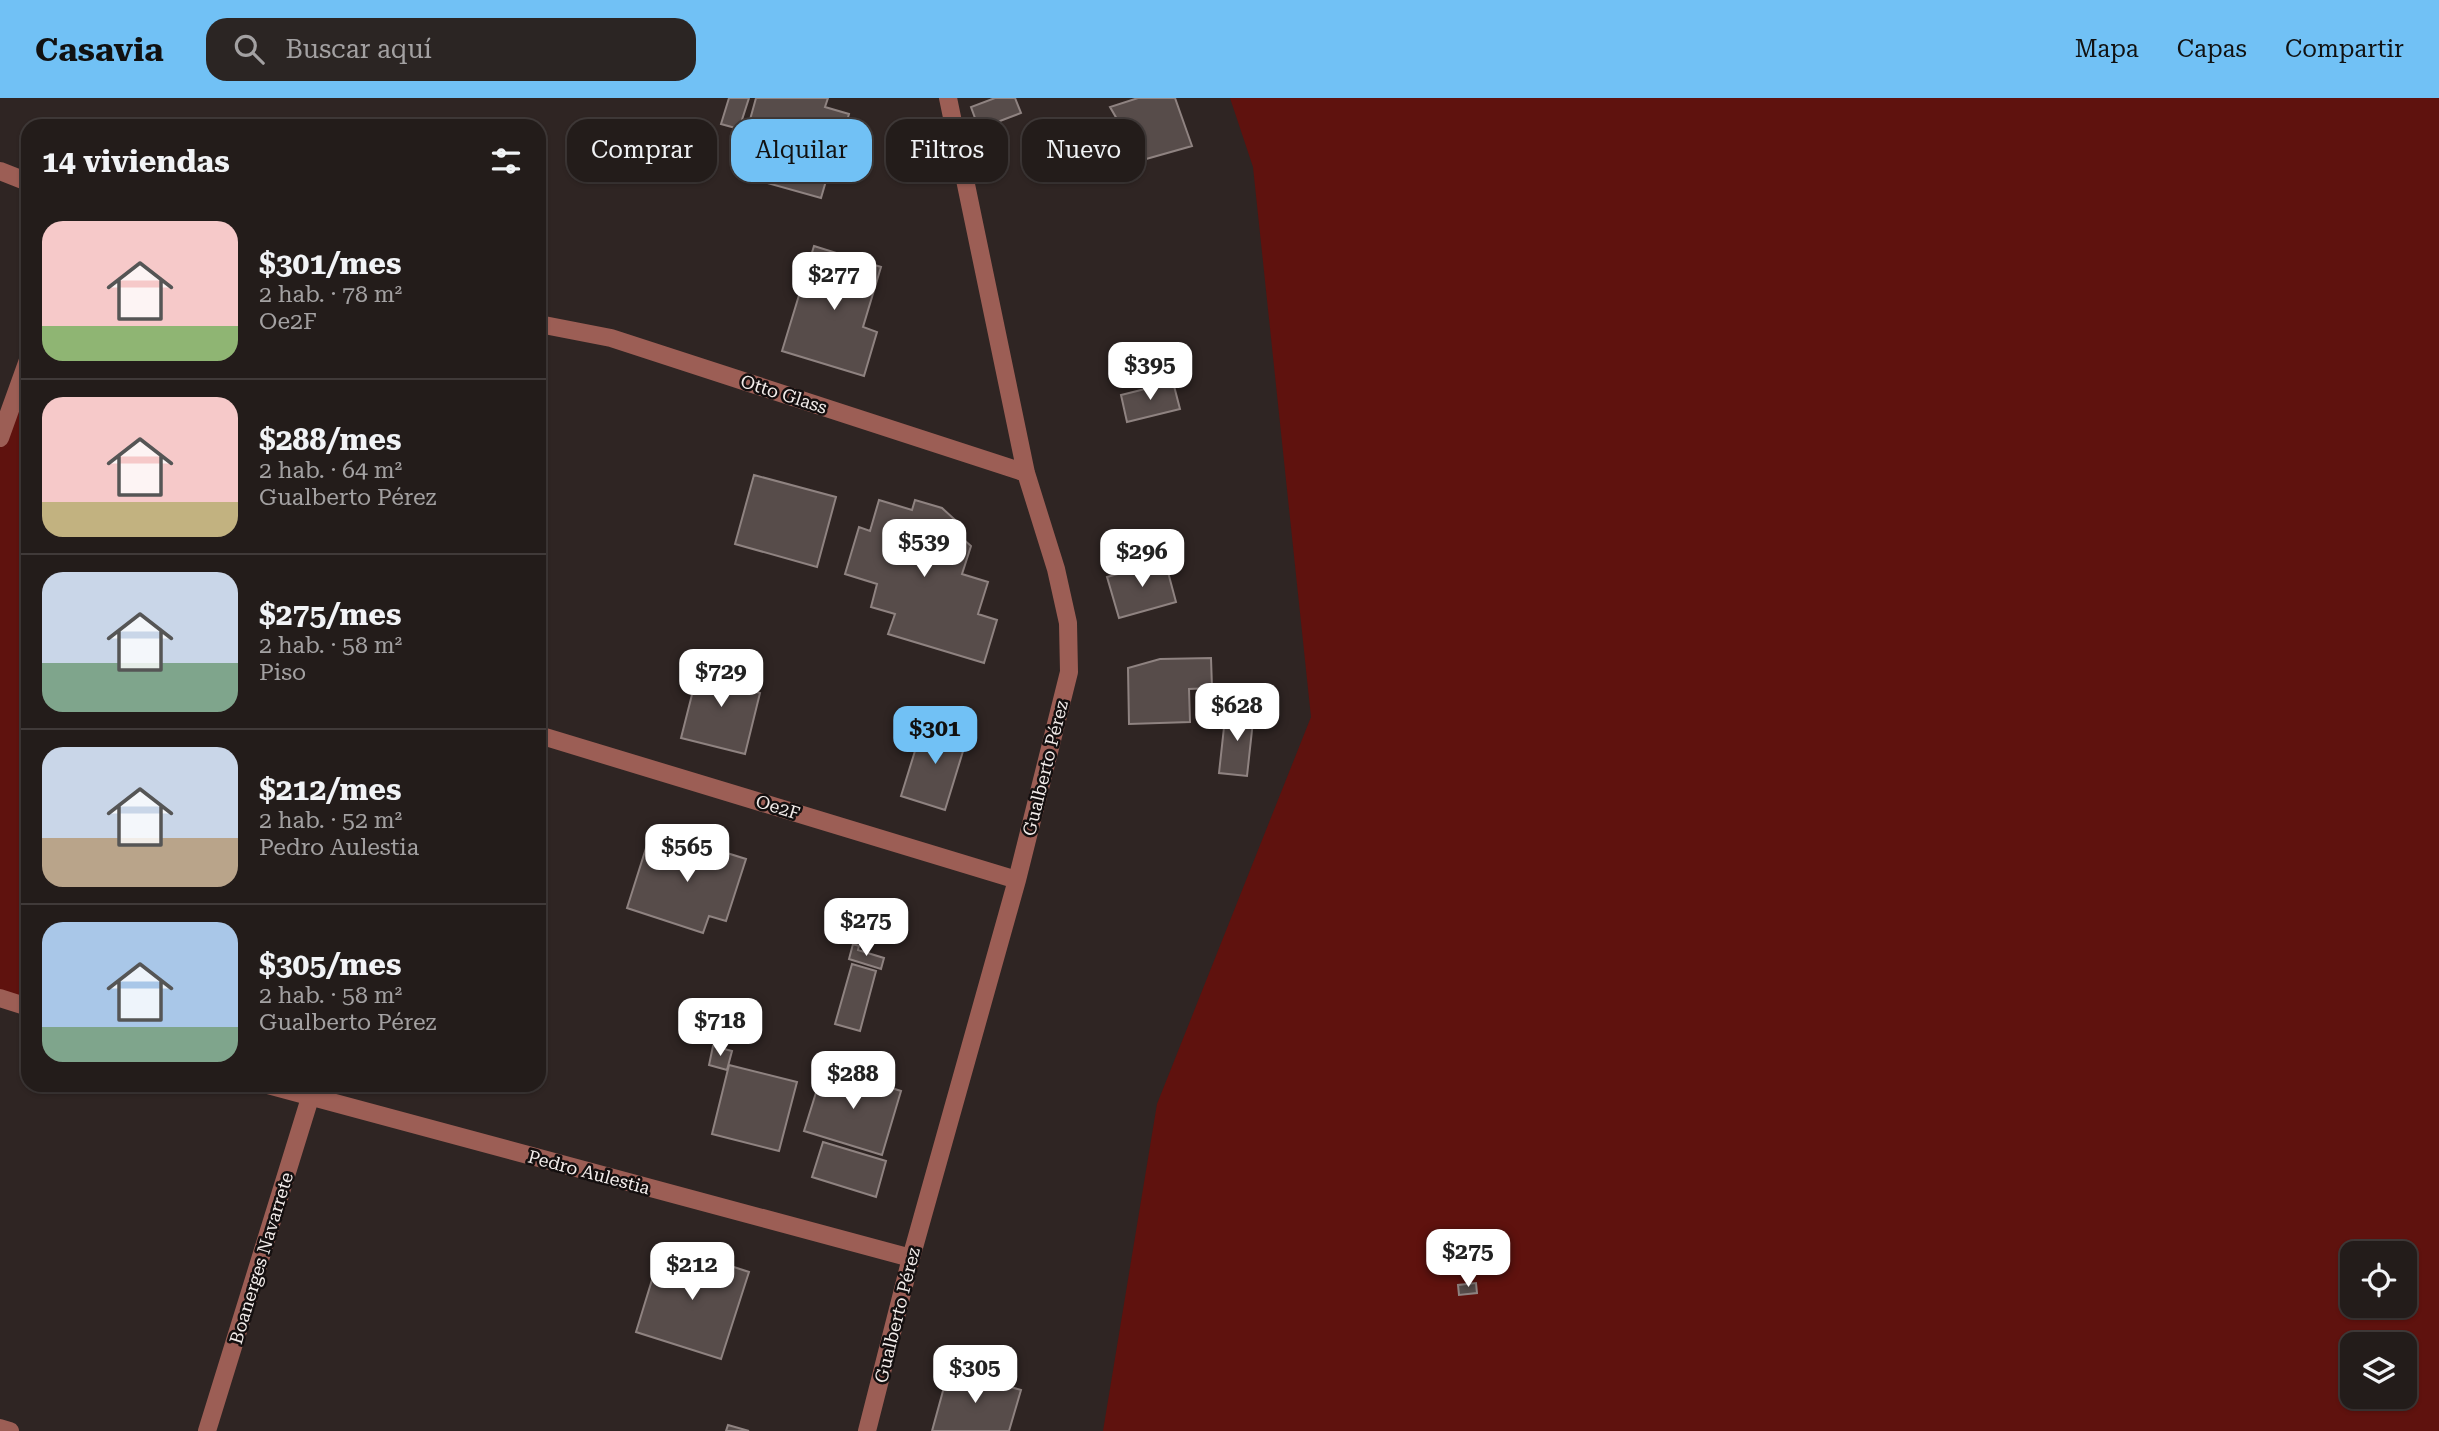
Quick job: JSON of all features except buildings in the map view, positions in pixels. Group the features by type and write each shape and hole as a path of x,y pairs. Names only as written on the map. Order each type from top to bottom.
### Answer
{"street":[{"name":"Gualberto Pérez","path":"867,1431 911,1258 1017,880 1069,671 1068,623 1056,569 1026,474 948,98"},
{"path":"0,171 21,179"},
{"name":"Otto Glass","path":"546,325 611,338 1026,474"},
{"path":"0,438 21,379"},
{"name":"Oe2F","path":"546,737 1017,880"},
{"path":"0,998 21,1005"},
{"name":"Pedro Aulestia","path":"312,1092 911,1258"},
{"name":"Boanerges Navarrete","path":"208,1431 312,1092"},
{"path":"0,1428 10,1431"}],"shaded area":[{"path":"1230,98 2439,98 2439,1431 1103,1431 1157,1104 1311,717 1253,167"},
{"path":"21,380 21,1005 0,998 0,438"}]}
